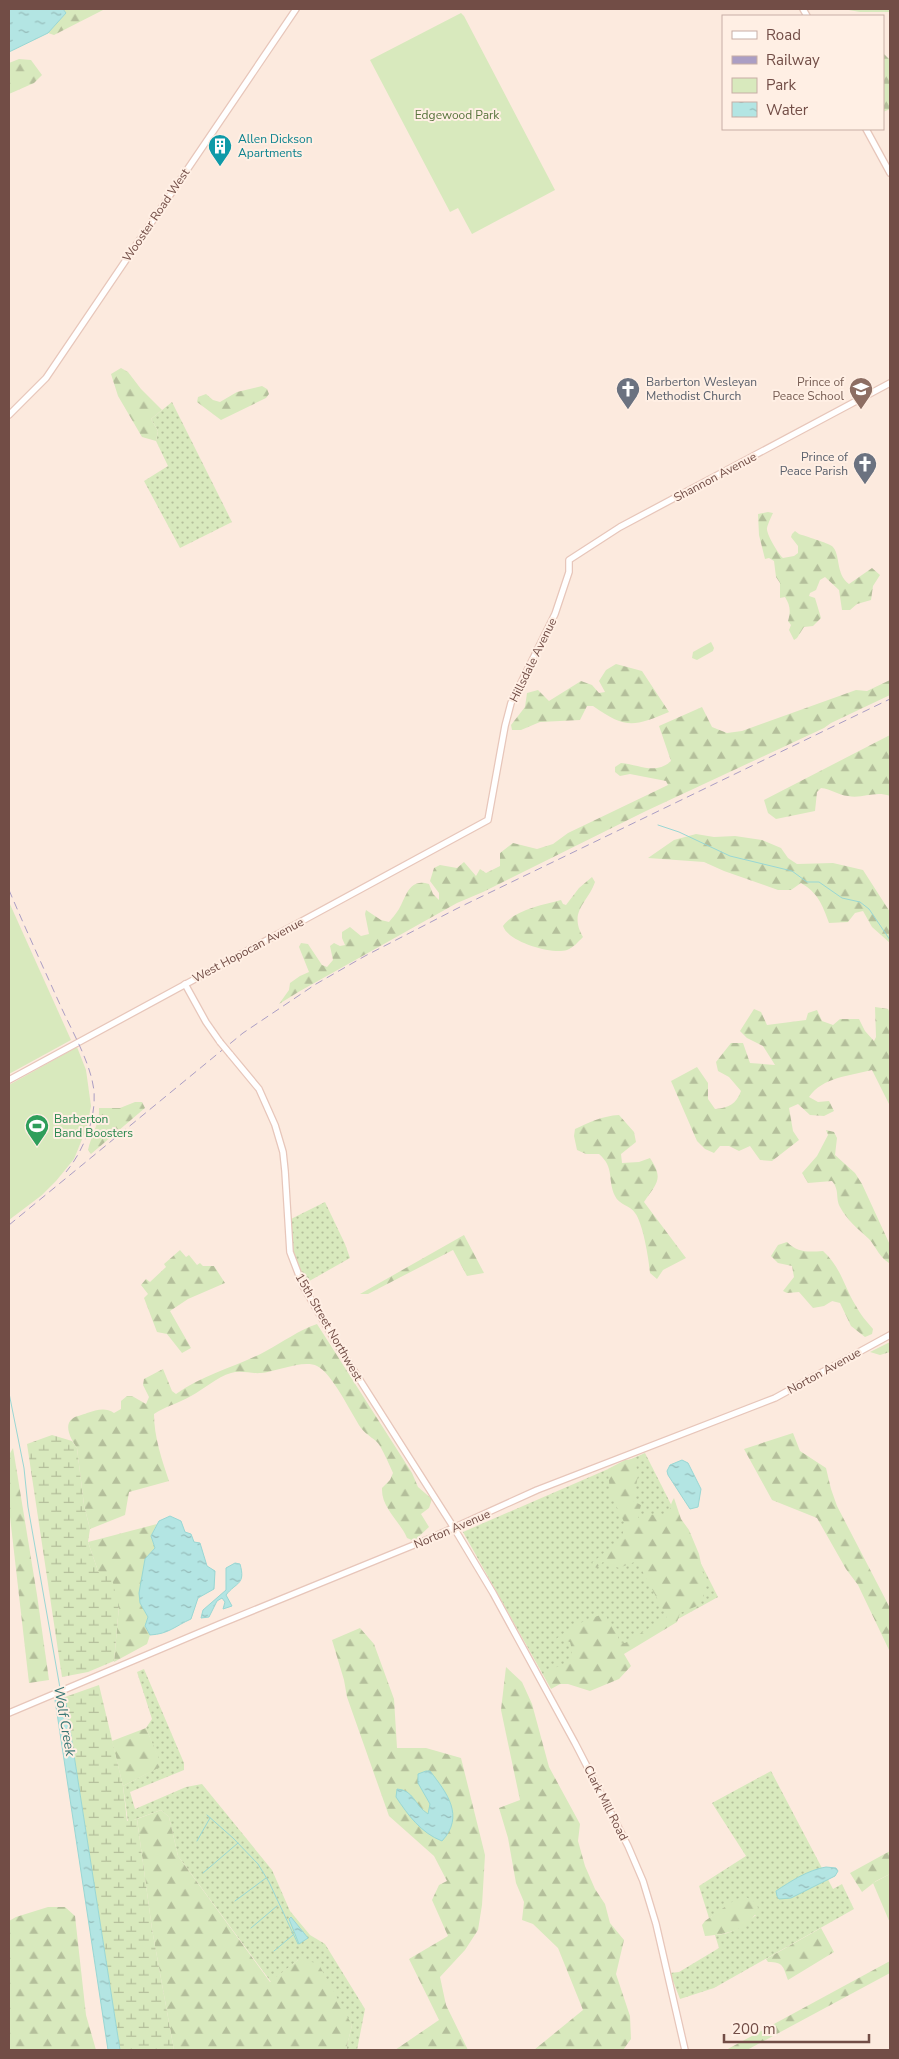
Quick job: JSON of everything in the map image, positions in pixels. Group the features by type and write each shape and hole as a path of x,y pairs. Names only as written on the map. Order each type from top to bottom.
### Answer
{"street":[{"name":"Wooster Road West","path":"9,415 46,378 296,9"},
{"path":"867,130 890,173"},
{"name":"Shannon Avenue","path":"569,560 620,527 890,383"},
{"name":"Hillsdale Avenue","path":"488,820 511,703 555,614 569,572 569,560"},
{"name":"West Hopocan Avenue","path":"9,1080 488,820"},
{"name":"15th Street Northwest","path":"185,984 206,1022 220,1042 259,1089 271,1115 280,1141 285,1171 290,1252 298,1275 339,1348 482,1575"},
{"name":"Norton Avenue","path":"9,1713 454,1528 537,1490 775,1398 890,1335"},
{"name":"Clark Mill Road","path":"482,1575 575,1743 637,1865 658,1933 685,2050"}],"green space":[{"path":"63,9 105,9 54,35 48,33 66,13"},
{"path":"843,9 890,9 890,12 860,12"},
{"name":"Edgewood Park","path":"461,13 555,190 472,234 458,208 450,212 370,60"},
{"path":"884,54 890,60 890,109 884,112"},
{"path":"19,59 31,60 42,75 34,83 9,94 9,63"},
{"path":"121,368 128,372 141,389 162,410 151,419 158,431 156,441 142,437 118,396 111,374"},
{"path":"262,386 267,389 269,394 266,398 221,420 197,402 198,397 206,394 213,400 220,402 237,392"},
{"path":"172,402 232,522 180,548 144,481 168,466 156,441 158,431 151,419"},
{"path":"773,513 767,526 767,531 783,558 794,556 798,553 798,546 791,537 795,531 830,545 835,550 842,575 849,584 872,568 880,575 873,586 871,600 857,604 850,610 842,610 839,590 825,577 820,580 816,590 810,593 809,596 815,598 821,618 813,626 804,627 794,640 789,630 791,625 788,621 789,605 785,597 780,598 780,583 776,577 774,561 769,558 765,559 759,535 758,514"},
{"path":"711,642 714,648 713,651 697,660 692,658 693,652"},
{"path":"616,664 642,671 669,712 647,721 630,723 614,719 593,706 587,706 580,720 540,722 521,730 512,730 511,725 525,707 527,693 538,690 549,701 581,681 592,685 599,693 605,692 599,681 606,670"},
{"path":"890,680 890,695 457,903 279,1004 289,990 290,983 309,972 299,947 301,943 308,944 322,965 327,967 333,960 330,946 334,943 340,946 345,945 342,932 350,927 361,936 369,934 366,910 381,920 389,922 399,909 409,889 417,883 429,884 433,894 439,900 439,893 430,881 434,868 440,865 457,868 464,862 476,876 480,869 486,873 500,866 500,853 513,843 537,849 553,844 568,833 668,785 666,781 630,774 620,776 615,772 615,767 621,763 648,768 660,768 671,761 659,726 702,707 712,727 727,733 742,731 856,690 867,691"},
{"path":"890,735 890,796 879,794 853,797 821,788 817,792 815,811 776,819 768,813 764,800"},
{"path":"696,834 714,837 735,836 762,840 781,848 788,858 797,864 833,863 863,870 890,912 890,943 872,927 863,911 855,913 848,922 829,923 819,900 812,891 801,883 791,890 778,890 704,862 648,858 674,840"},
{"path":"592,877 595,882 578,914 579,928 583,937 569,949 551,951 531,946 513,937 503,926 514,916 537,906 561,900 566,905 579,888"},
{"path":"9,902 71,1040 9,1074"},
{"path":"875,1007 888,1009 890,1013 890,1106 872,1070 837,1078 815,1090 809,1097 818,1102 829,1101 834,1111 824,1116 810,1115 798,1104 789,1108 793,1131 799,1140 772,1161 760,1160 750,1146 739,1151 729,1146 720,1146 714,1153 705,1149 697,1141 671,1081 697,1067 708,1083 708,1099 715,1109 724,1108 734,1102 741,1091 729,1077 718,1071 716,1062 731,1043 743,1043 750,1063 775,1065 763,1046 747,1038 740,1031 754,1009 761,1012 767,1025 806,1020 808,1013 817,1010 822,1021 833,1025 840,1019 859,1019 865,1031 874,1041 876,1037"},
{"path":"77,1047 86,1070 91,1106 87,1127 74,1159 56,1181 42,1195 9,1220 9,1085"},
{"path":"135,1102 142,1102 145,1108 91,1154 88,1150 98,1119 99,1108 120,1108"},
{"path":"619,1115 634,1132 636,1142 621,1154 622,1163 639,1162 650,1158 658,1176 655,1185 644,1202 686,1258 663,1270 657,1279 650,1273 645,1242 638,1218 633,1210 615,1196 609,1169 604,1159 599,1154 586,1154 577,1150 574,1136 575,1129 602,1118"},
{"path":"826,1130 834,1132 837,1138 835,1155 855,1173 862,1184 890,1245 889,1263 843,1212 832,1181 808,1183 802,1173 817,1156 828,1135"},
{"path":"325,1202 350,1258 304,1284 294,1262 289,1220"},
{"path":"464,1235 484,1273 467,1276 453,1250 368,1294 360,1294"},
{"path":"787,1242 799,1250 823,1251 829,1257 838,1270 858,1309 873,1329 872,1334 865,1337 851,1326 840,1303 832,1301 824,1306 813,1308 799,1292 787,1293 783,1291 794,1277 792,1266 778,1263 771,1256 778,1245"},
{"path":"180,1250 186,1257 189,1255 197,1265 200,1263 203,1266 214,1266 225,1283 188,1299 170,1311 191,1348 182,1353 167,1334 157,1332 144,1298 148,1294 141,1285 146,1279 150,1282 166,1267 164,1264"},
{"path":"317,1324 412,1473 418,1487 432,1499 429,1508 421,1514 429,1527 414,1541 407,1538 384,1502 382,1488 390,1480 393,1473 380,1446 361,1428 329,1377 323,1370 311,1364 261,1373 231,1373 154,1414 157,1440 169,1481 129,1492 125,1515 90,1529 84,1505 77,1448 68,1429 69,1422 72,1419 101,1410 114,1413 121,1409 121,1401 127,1396 132,1396 146,1404 149,1397 143,1385 144,1379 163,1369 172,1391 176,1394 198,1381 255,1357"},
{"path":"890,1342 890,1352 880,1355 870,1352"},
{"path":"793,1433 800,1451 826,1468 837,1506 890,1608 890,1652 858,1585 846,1569 817,1518 772,1500 744,1449"},
{"path":"52,1435 72,1441 77,1448 84,1505 90,1529 88,1542 98,1571 112,1579 119,1606 114,1661 88,1672 62,1677 27,1444"},
{"path":"13,1448 49,1680 29,1683 9,1508 9,1455"},
{"path":"645,1453 718,1597 551,1689 463,1532"},
{"path":"635,1459 638,1476 633,1501 641,1505 638,1518 649,1514 668,1515 674,1498 681,1519 689,1530 699,1554 704,1578 704,1598 697,1606 680,1613 677,1622 624,1654 631,1666 619,1679 590,1691 568,1684 550,1684 545,1677 551,1669 569,1661 572,1654 570,1642 556,1639 573,1627 605,1614 610,1624 618,1629 618,1642 625,1643 667,1617 637,1561 619,1568 603,1562 596,1568 592,1563 618,1541 623,1533 624,1522 610,1493 608,1469 625,1460"},
{"path":"157,1524 151,1536 155,1548 145,1559 140,1603 148,1617 145,1627 150,1635 147,1644 114,1662 119,1606 98,1571 88,1542"},
{"path":"360,1628 374,1644 394,1699 397,1748 426,1748 461,1758 485,1855 482,1905 478,1930 465,1950 440,1977 446,2005 468,2050 395,2050 439,2020 409,1959 448,1936 432,1900 439,1885 447,1881 434,1856 389,1816 347,1697 332,1640"},
{"path":"506,1667 522,1682 532,1704 549,1767 580,1824 578,1841 585,1866 595,1889 605,1904 610,1923 624,1940 616,1974 630,2016 631,2039 623,2050 534,2050 583,2010 558,1948 533,1924 522,1920 524,1902 516,1883 508,1838 499,1808 520,1800 501,1710"},
{"path":"144,1669 184,1763 184,1770 130,1792 135,1809 186,1787 202,1784 272,1870 290,1911 310,1935 325,1944 365,2009 357,2050 346,2050 352,2025 298,1960 271,1982 178,1856 169,1817 161,1810 128,1822 123,1786 161,1766 146,1728 152,1719 137,1672"},
{"path":"99,1685 123,1786 127,1821 137,1819 152,1929 174,2050 120,2050 65,1697"},
{"path":"146,1728 162,1766 123,1786 112,1741"},
{"path":"771,1771 833,1889 842,1884 854,1909 714,1988 680,1999 670,1973 679,1972 719,1948 715,1935 732,1931 756,1915 721,1911 709,1918 699,1886 746,1856 712,1803"},
{"path":"161,1810 169,1817 178,1856 270,1982 298,1960 318,1963 352,2025 346,2050 174,2050 152,1929 137,1819"},
{"path":"890,1851 890,1874 876,1881 862,1892 850,1873"},
{"path":"890,1874 890,1923 873,1883"},
{"path":"746,1897 756,1903 758,1908 750,1921 736,1930 705,1936 702,1925 705,1921 736,1899"},
{"path":"48,1907 65,1907 75,1916 86,2015 96,2050 9,2050 9,1921"},
{"path":"821,1928 834,1952 788,1980 780,1964 768,1962 766,1959"},
{"path":"890,1961 890,1973 747,2050 726,2050"}],"water":[{"path":"9,9 63,9 66,13 48,33 9,52"},
{"path":"682,1460 688,1463 701,1489 698,1507 690,1509 667,1471 670,1465"},
{"path":"170,1516 181,1521 185,1532 191,1534 194,1542 200,1543 207,1566 215,1571 214,1589 198,1598 191,1619 167,1631 150,1635 145,1626 148,1617 140,1603 139,1593 145,1559 155,1548 151,1536 159,1521"},
{"path":"235,1563 240,1564 242,1576 241,1580 226,1595 232,1606 223,1609 225,1602 222,1598 217,1601 209,1617 201,1618 203,1610 226,1590 226,1568"},
{"path":"65,1697 120,2050 108,2050 55,1700"},
{"path":"430,1771 436,1779 451,1805 452,1823 449,1832 442,1841 434,1838 421,1828 410,1817 396,1797 397,1789 407,1792 428,1814 430,1804 418,1783 418,1774"},
{"path":"826,1867 836,1868 838,1871 835,1876 791,1898 779,1899 777,1896 776,1891 794,1880 806,1873"},
{"path":"291,1917 308,1938 299,1944 289,1919"}],"waterway":[{"path":"658,825 679,832 730,856 792,871 807,882 819,882 842,898 860,902 869,909 890,940"},
{"name":"Wolf Creek","path":"9,1393 24,1468 28,1507 60,1688"},
{"path":"207,1815 258,1864 269,1882 298,1944"},
{"path":"197,1841 210,1818"},
{"path":"203,1873 238,1843"},
{"path":"235,1901 266,1878"},
{"path":"251,1928 277,1906"},
{"path":"274,1951 293,1935"}],"railway":[{"path":"9,1225 243,1033 316,984 365,956 460,907 890,699"},
{"path":"9,890 81,1049 92,1081 94,1102 88,1134 66,1172"}],"place":[{"name":"Allen Dickson Apartments","path":"220,167"},
{"name":"Barberton Wesleyan Methodist Church","path":"628,410"},
{"name":"Prince of Peace School","path":"861,410"},
{"name":"Prince of Peace Parish","path":"865,485"},
{"name":"Barberton Band Boosters","path":"37,1147"}]}
